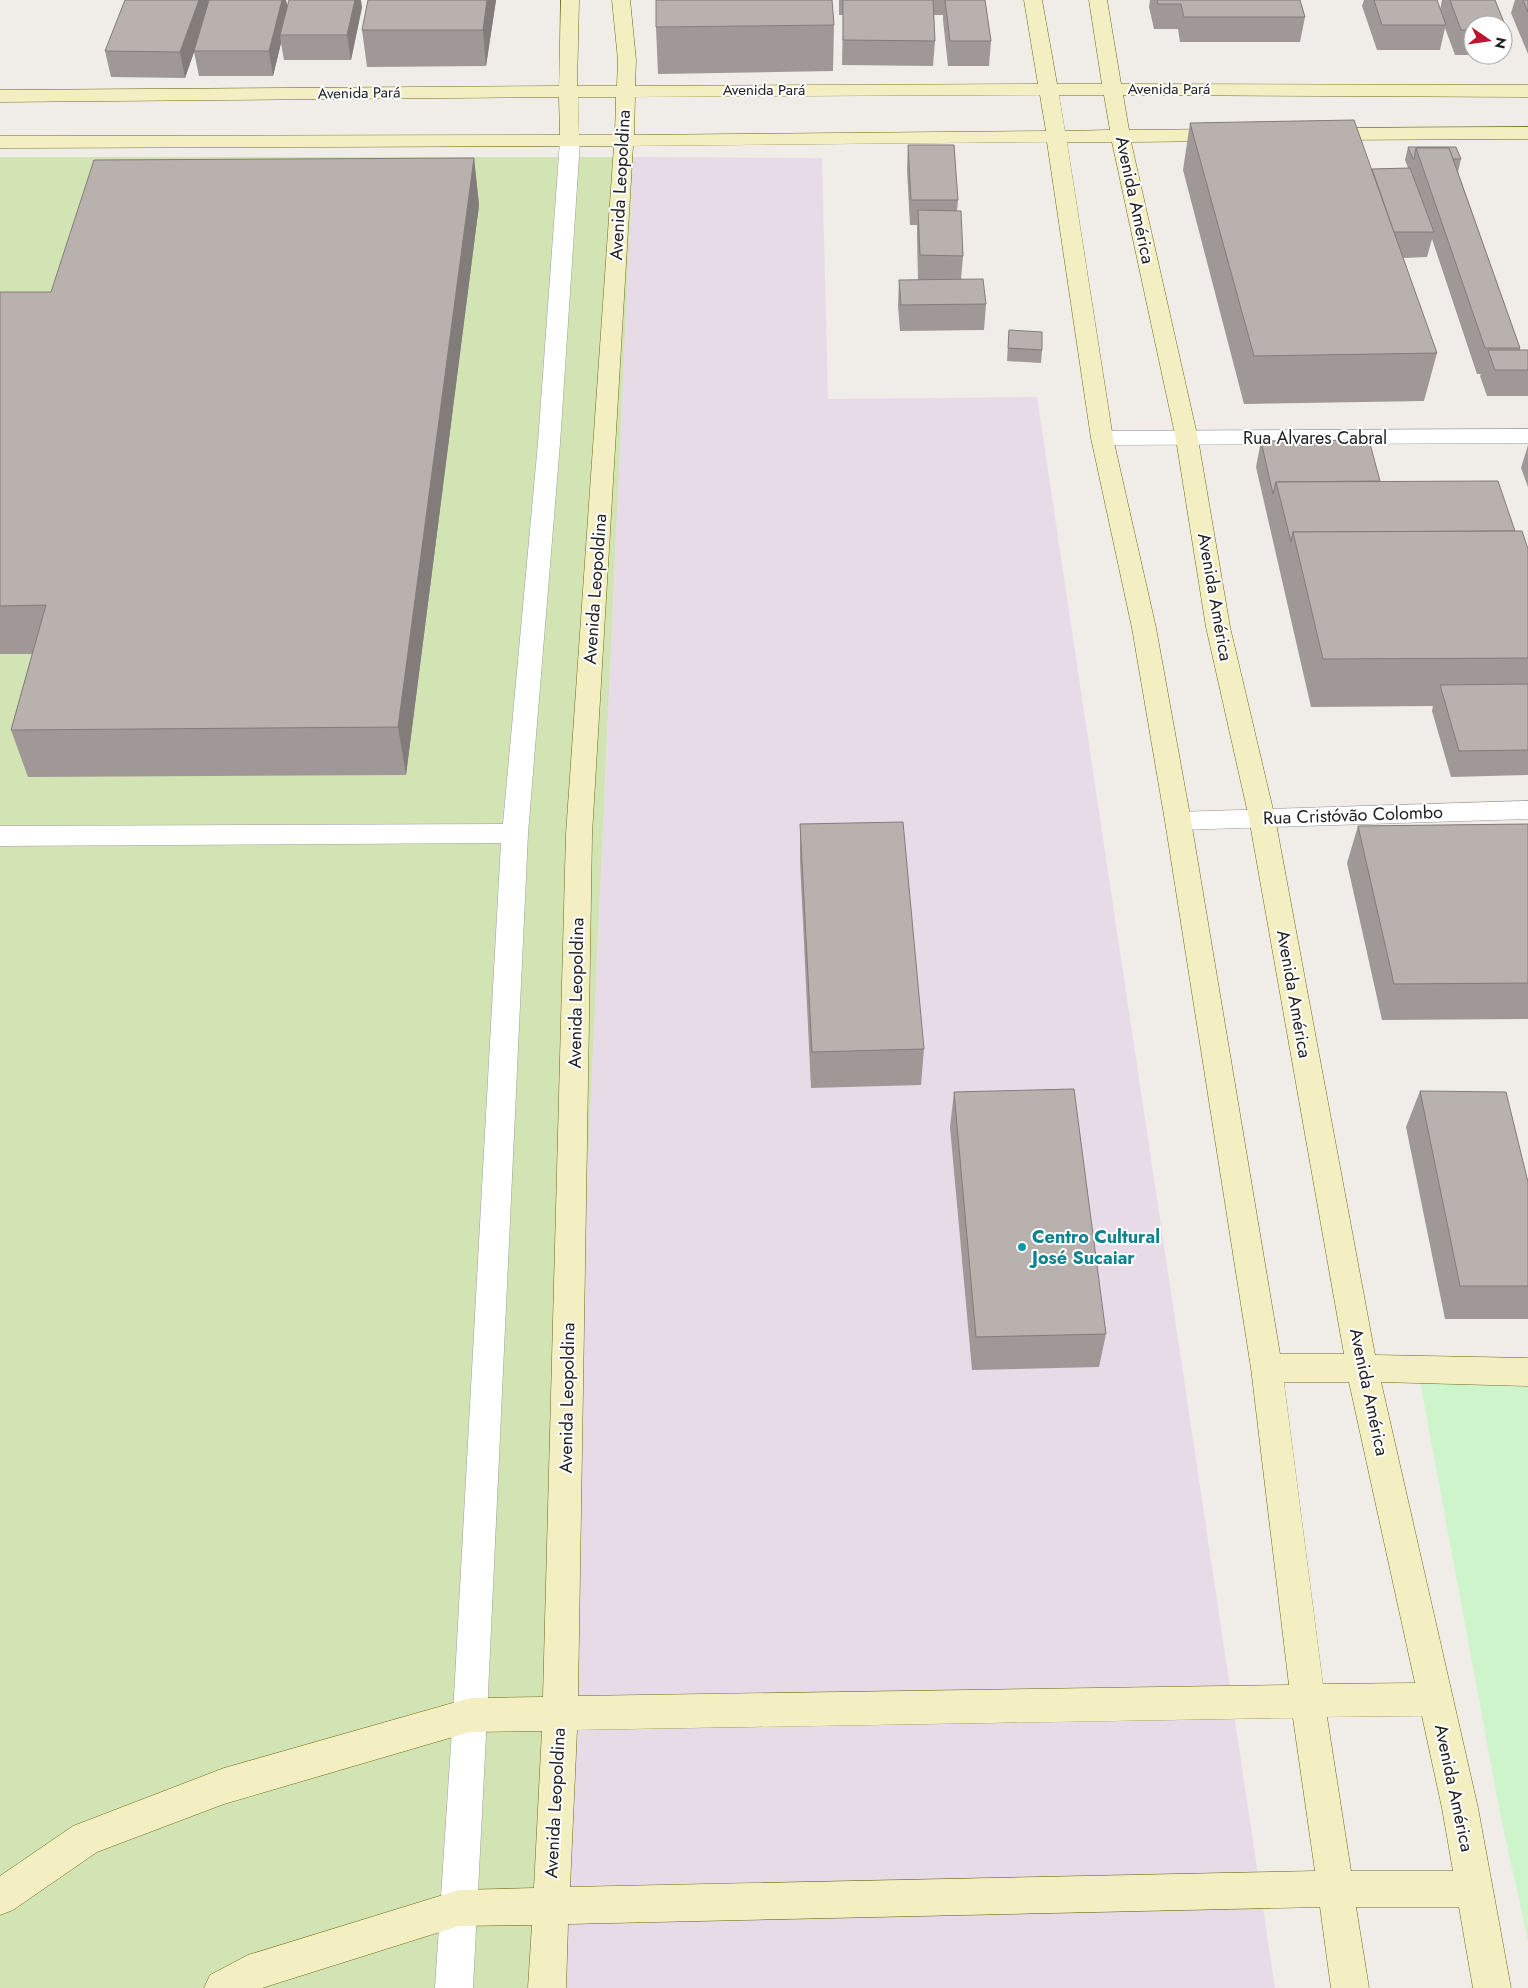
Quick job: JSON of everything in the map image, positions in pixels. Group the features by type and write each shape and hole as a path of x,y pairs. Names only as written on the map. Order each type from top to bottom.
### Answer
{"main road":[{"path":"570,0 568,90 570,141"},
{"name":"Avenida Leopoldina","path":"547,1988 560,1713 579,834 624,140 624,90 627,60 621,0"},
{"path":"1033,0 1056,136 1102,438 1144,628 1178,821 1267,1368 1308,1703 1350,1988"},
{"name":"Avenida América","path":"1098,0 1120,136 1187,438 1218,626 1262,818 1362,1368 1460,1808 1492,1988"},
{"name":"Avenida Pará","path":"0,96 568,90 1048,88 1528,91"},
{"path":"1299,134 1528,133"},
{"path":"0,142 570,141 1240,135"},
{"path":"1267,1368 1528,1372"},
{"path":"0,1897 86,1839 224,1786 470,1715 1308,1703 1435,1699"},
{"path":"223,1988 248,1974 459,1908 1336,1889 1474,1888"}],"street":[{"path":"454,1988 470,1715 515,833 549,443 570,141"},
{"name":"Rua Alvares Cabral","path":"1102,438 1528,436"},
{"name":"Rua Cristóvão Colombo","path":"1178,821 1528,810"},
{"path":"0,836 515,833"}],"shaded area":[{"path":"633,157 822,158 828,399 1037,397 1275,1988 551,1988"}],"green space":[{"path":"0,157 633,157 551,1988 0,1988"},
{"path":"1420,1381 1528,1387 1528,1941 1500,1813"}],"building":[{"path":"125,0 199,0 180,52 105,51"},
{"path":"209,0 282,0 269,51 194,51"},
{"path":"289,0 355,0 347,35 280,35"},
{"path":"368,0 487,0 483,30 362,30"},
{"path":"656,0 832,0 834,25 656,27"},
{"path":"843,0 933,0 935,41 843,40"},
{"path":"945,0 985,0 991,41 950,41"},
{"path":"1157,0 1300,0 1305,17 1184,17 1181,4 1158,4"},
{"path":"1374,0 1437,0 1446,25 1382,25"},
{"path":"1450,0 1495,0 1501,15 1463,15 1463,30 1461,30"},
{"path":"1523,0 1528,0 1528,12"},
{"path":"1354,120 1437,353 1254,356 1190,123"},
{"path":"908,145 954,145 958,200 911,200"},
{"path":"1408,147 1456,147 1461,159 1453,159 1449,148 1416,148 1413,159"},
{"path":"1416,148 1449,148 1520,348 1485,348"},
{"path":"474,158 398,727 11,730 46,605 0,606 0,292 51,292 94,160"},
{"path":"1410,168 1434,232 1394,232 1372,169"},
{"path":"918,210 961,211 963,256 920,255"},
{"path":"983,279 986,304 901,305 899,280"},
{"path":"1009,330 1042,332 1042,350 1008,348"},
{"path":"1488,350 1528,350 1528,370 1495,370"},
{"path":"1369,440 1380,481 1276,482 1273,494 1261,441"},
{"path":"1498,481 1515,531 1293,532 1291,542 1276,482"},
{"path":"1522,531 1528,549 1528,658 1323,659 1293,532"},
{"path":"1528,684 1528,750 1459,751 1440,685"},
{"path":"903,822 924,1049 812,1052 800,824"},
{"path":"1528,824 1528,983 1394,984 1358,826"},
{"name":"Centro Cultural José Sucaiar","path":"1074,1089 1106,1334 976,1337 954,1092"},
{"path":"1420,1091 1506,1092 1528,1182 1528,1286 1460,1286"}],"place":[{"name":"Centro Cultural José Sucaiar","path":"1022,1247"}]}
